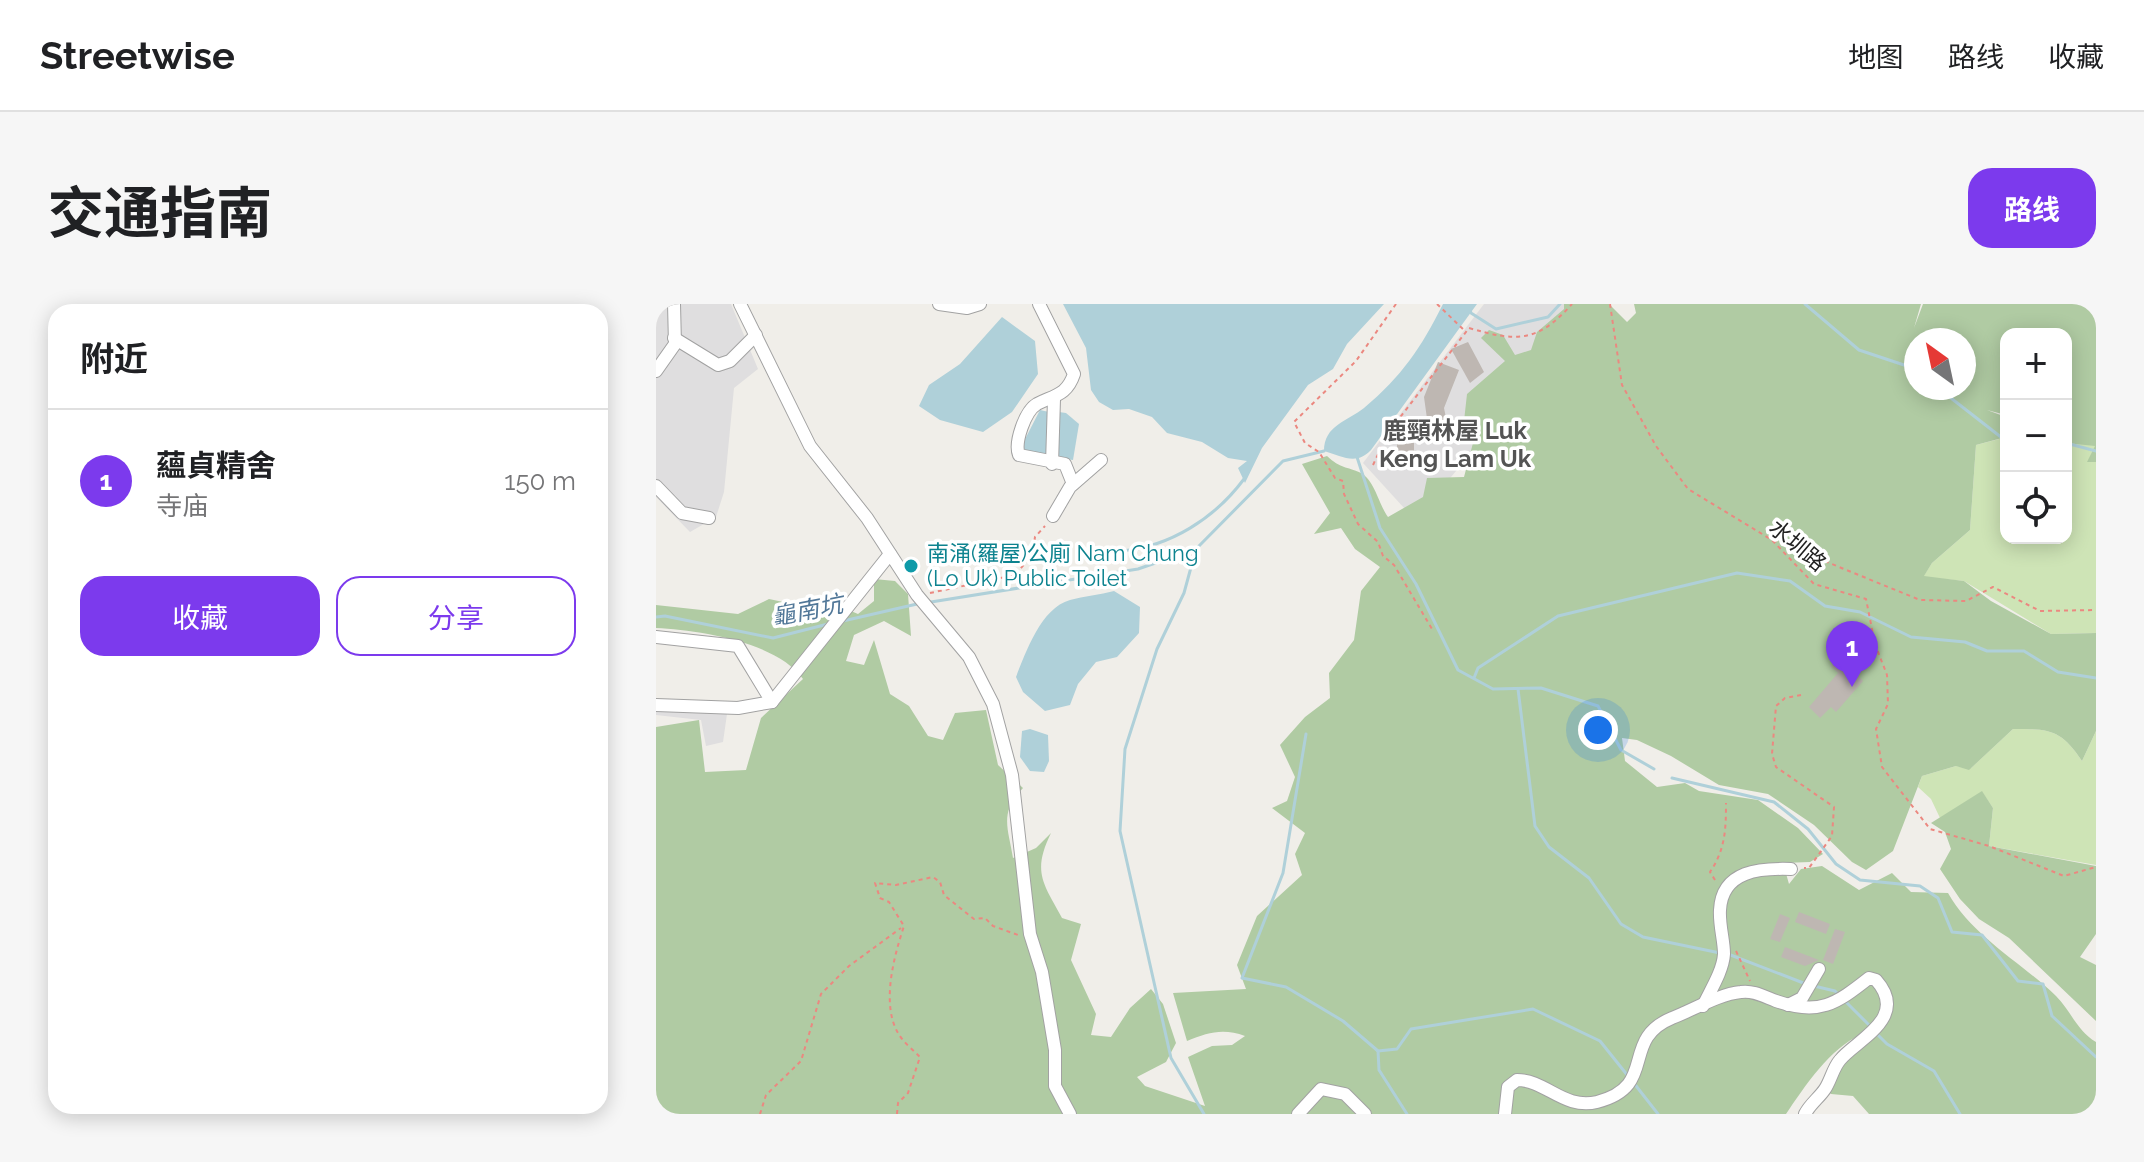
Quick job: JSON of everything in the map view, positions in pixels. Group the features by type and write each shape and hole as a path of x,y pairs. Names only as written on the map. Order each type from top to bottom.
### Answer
{"street":[{"path":"656,371 675,344 674,304"},
{"path":"740,304 810,446 867,518 917,595 969,657 1003,734 1013,786 1030,934 1045,988 1055,1050 1055,1086 1070,1114"},
{"path":"939,304 967,308 980,304"},
{"path":"1039,304 1074,374 1070,385 1054,399 1037,404 1029,412 1016,448 1019,455 1052,464 1065,464 1073,484"},
{"path":"674,338 718,365 730,361 756,335"},
{"path":"1052,464 1054,399"},
{"path":"1053,516 1073,484 1101,460"},
{"path":"656,486 682,513 709,518"},
{"path":"656,705 738,708 772,702 890,554"},
{"path":"656,637 738,646 772,702"},
{"path":"1703,1006 1723,957 1720,910 1725,894 1737,877 1752,870 1791,869"},
{"path":"1788,1005 1802,998 1819,969"},
{"path":"1505,1114 1508,1087 1517,1080 1578,1104 1594,1103 1617,1094 1634,1079 1640,1049 1650,1030 1735,993 1755,993 1800,1009 1846,998 1869,978 1876,980 1885,993 1885,1009 1876,1031 1840,1060 1824,1090 1805,1114"},
{"path":"1298,1114 1321,1089 1345,1094 1365,1114"}],"path":[{"path":"1396,304 1356,361 1294,422 1305,443 1319,452 1335,478 1343,481 1344,494 1358,524 1378,542 1383,556 1394,565 1432,629"},
{"path":"1437,304 1466,332"},
{"path":"1373,465 1388,433 1469,328 1504,338 1534,336 1553,326 1572,304"},
{"name":"水圳路","path":"1610,304 1622,385 1656,446 1688,489 1772,540 1814,584 1866,599 1875,644 1887,675 1888,704 1876,729 1882,767 1930,829 1989,846 2064,876 2096,867"},
{"path":"917,595 1015,575 1032,555 1035,537 1053,516"},
{"path":"1772,540 1920,600 1966,601 1993,587 2040,611 2096,610"},
{"path":"1801,695 1785,698 1776,706 1772,754 1776,767 1834,807 1832,836 1812,863"},
{"path":"1725,894 1710,872 1720,856 1726,837 1726,803"},
{"path":"897,1114 898,1103 908,1093 920,1057 897,1032 892,1010 890,968 904,926 895,909 880,898 875,883 896,885 933,877 940,882 944,895 974,919 985,918 993,926 1018,935 1030,934"},
{"path":"760,1114 766,1095 801,1061 821,994 877,943 904,926"},
{"path":"1721,935 1742,957 1755,993"}],"shaded area":[{"path":"656,304 731,304 758,369 734,388 724,492 716,517 690,532 656,497"},
{"path":"1484,304 1571,304 1586,316 1415,520 1363,463"},
{"path":"656,710 727,714 723,742 706,746 701,720 656,715"}],"green space":[{"path":"1564,304 1609,304 1627,322 1636,313 1634,304 1921,304 1914,328 1923,304 2096,304 2096,462 2087,462 2095,446 2072,444 2072,328 2000,328 2000,413 1987,410 2000,415 2000,439 1976,445 1970,530 1932,563 1924,576 1964,581 1991,601 2051,634 2096,633 2096,731 2082,761 2067,742 2053,733 2013,729 1969,770 1956,766 1922,776 1893,851 1866,870 1852,862 1814,825 1768,794 1719,785 1671,756 1637,740 1622,738 1625,761 1657,787 1685,783 1699,791 1758,800 1798,828 1823,854 1810,862 1783,863 1789,884 1801,869 1822,866 1859,890 1892,873 1911,892 1948,893 1970,923 2056,996 2084,1032 2096,1042 2096,1114 1869,1114 1853,1096 1831,1094 1822,1083 1862,1034 1829,1058 1786,1114 656,1114 656,727 699,720 705,772 746,770 761,718 803,679 791,666 775,656 736,640 656,628 656,605 738,614 769,599 807,607 832,603 858,614 874,601 874,579 895,581 908,594 911,636 884,621 854,635 846,661 864,665 874,640 890,694 909,706 928,736 943,740 955,713 986,710 998,765 1023,788 1008,813 1013,858 1036,848 1051,833 1042,858 1042,877 1062,918 1081,924 1071,960 1096,1014 1091,1035 1111,1037 1130,1008 1151,989 1163,1004 1176,1043 1166,1062 1137,1077 1145,1086 1205,1106 1188,1057 1212,1046 1232,1045 1245,1036 1216,1032 1187,1041 1173,993 1246,989 1237,965 1257,916 1302,875 1295,854 1305,833 1272,808 1287,801 1295,777 1280,745 1305,717 1330,698 1329,673 1354,640 1361,591 1380,567 1355,549 1341,528 1314,534 1330,513 1302,464 1327,456 1361,473 1370,482 1388,517 1423,497 1427,478 1464,477 1473,443 1464,421 1467,394 1505,361 1481,338 1489,330 1503,335 1515,355 1531,350 1537,332 1564,309"},
{"path":"2000,439 2000,544 2072,544 2072,443 2096,445 2096,633 2051,634 1964,581 1923,577 1932,563 1970,530 1976,445"},
{"path":"2013,729 2053,733 2067,742 2082,761 2096,731 2096,865 1989,846 1993,808 1982,792 1940,818 1931,799 1918,787 1922,776 1956,766 1971,768"},
{"path":"1982,791 1993,808 1989,846 2096,866 2096,934 2080,957 2096,965 2096,1021 2009,938 1979,919 1960,899 1940,869 1951,849 1945,832 1931,823"}],"water":[{"path":"1063,304 1384,304 1347,344 1333,369 1308,385 1262,448 1245,483 1238,468 1247,461 1228,458 1202,442 1167,433 1152,417 1129,409 1113,410 1099,402 1091,390 1086,348"},
{"path":"1443,304 1477,304 1371,450 1354,459 1324,451 1332,429 1364,408 1400,373"},
{"path":"1002,317 1035,341 1038,374 1012,412 983,432 940,420 919,406 929,385 960,364"},
{"path":"1040,410 1049,412 1050,457 1025,454 1022,445"},
{"path":"1059,412 1066,413 1079,424 1073,460 1060,458 1058,454"},
{"path":"1114,591 1140,607 1139,633 1117,657 1096,662 1078,684 1070,705 1045,711 1023,692 1016,677 1036,632 1060,605"},
{"path":"1030,729 1048,735 1049,761 1044,772 1030,771 1020,757 1022,731"}],"building":[{"path":"1468,342 1484,372 1470,383 1451,349"},
{"path":"1438,362 1459,370 1444,408 1447,423 1428,426 1424,397"},
{"path":"1397,438 1414,438 1414,454 1397,454"},
{"path":"1839,657 1863,681 1836,712 1831,707 1820,718 1809,707 1838,673 1831,666"},
{"path":"1799,912 1830,924 1826,934 1795,922"},
{"path":"1780,914 1790,918 1780,942 1770,939"},
{"path":"1835,929 1845,932 1833,964 1823,960"},
{"path":"1785,947 1819,960 1805,966 1781,957"}],"waterway":[{"path":"1468,304 1471,313 1496,329 1548,317 1560,304"},
{"path":"1805,304 1859,350 1904,365"},
{"path":"1953,400 2000,436"},
{"path":"2072,445 2096,451"},
{"path":"1204,1114 1171,1058 1120,831 1125,749 1157,649 1184,593 1196,549 1283,461 1324,451"},
{"path":"1357,457 1380,528 1416,584 1458,670 1493,689 1541,688 1598,706 1621,750 1654,769"},
{"path":"1121,551 1157,544 1190,528 1219,506 1244,479"},
{"name":"龜南坑","path":"931,602 1138,569 1196,549"},
{"path":"1474,678 1478,668 1558,616 1737,573 1790,581 1825,606 1860,612 1911,637 1965,642 1987,651 2024,651 2058,672 2096,678"},
{"name":"龜南坑","path":"843,621 917,604"},
{"name":"龜南坑","path":"656,617 665,616 773,638 828,624"},
{"path":"1518,689 1535,826 1549,847 1589,878 1621,924 1643,937 1720,953"},
{"path":"1306,734 1283,873 1242,978 1286,987 1343,1021 1378,1051 1397,1049 1411,1029 1533,1009 1600,1041 1628,1076"},
{"path":"1672,778 1774,802 1808,829 1836,864 1860,880 1920,886 1938,898 1952,932 1982,935 2018,981 2043,984 2052,1016 2096,1057"},
{"path":"1728,954 1806,984"},
{"path":"1814,986 1835,991 1840,996"},
{"path":"1845,1001 1871,1027"},
{"path":"1876,1033 1887,1044 1934,1071 1960,1114"},
{"path":"1378,1051 1379,1070 1407,1114"},
{"path":"1633,1082 1658,1114"}],"place":[{"name":"南涌(羅屋)公廁 Nam Chung (Lo Uk) Public Toilet","path":"911,566"},
{"name":"蘊貞精舍","path":"1852,687"}],"district":[{"name":"鹿頸林屋 Luk Keng Lam Uk","path":"1455,444"}]}
